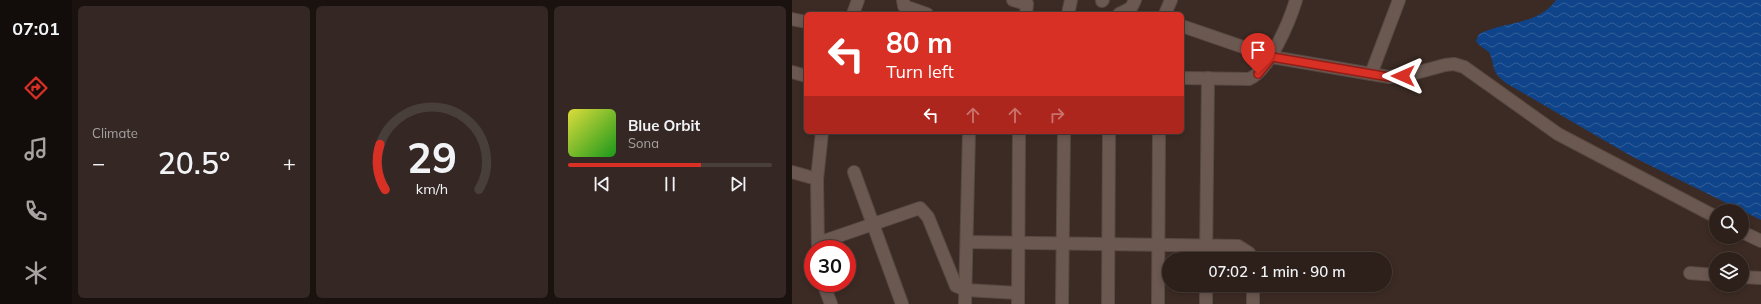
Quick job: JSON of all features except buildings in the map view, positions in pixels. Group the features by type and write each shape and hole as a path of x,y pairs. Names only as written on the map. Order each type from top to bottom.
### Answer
{"street":[{"path":"903,0 904,6 920,12"},
{"path":"1013,0 1026,3 1026,12"},
{"path":"1068,12 1071,0"},
{"path":"1124,12 1131,8 1135,0"},
{"path":"1166,12 1170,0"},
{"path":"1371,74 1399,0"},
{"path":"853,12 856,1"},
{"path":"1184,78 1249,79 1258,74 1272,57 1293,1"},
{"path":"792,19 804,22"},
{"path":"1184,27 1272,57 1389,77 1403,76 1445,65 1454,64 1464,67 1558,134 1709,213"},
{"path":"792,72 804,75"},
{"path":"1206,252 1208,78"},
{"path":"818,240 817,179 822,134"},
{"path":"965,304 969,134"},
{"path":"833,240 872,224 920,208 928,217 956,286 966,290 1018,299 1019,134"},
{"path":"1062,304 1064,134"},
{"path":"1108,304 1109,134"},
{"path":"1158,304 1159,134"},
{"path":"792,172 817,179"},
{"path":"854,172 902,304"},
{"path":"1749,235 1761,241"},
{"path":"967,242 1238,246 1247,252"},
{"path":"1690,273 1709,274"},
{"path":"1749,277 1761,278"},
{"path":"826,292 831,304"},
{"path":"1206,292 1206,304"},
{"path":"1253,292 1253,304"}],"water":[{"path":"1556,0 1761,0 1761,220 1749,214 1749,204 1728,204 1631,156 1501,79 1495,72 1489,52 1476,41 1479,34 1521,22 1540,14 1549,8"}],"route":[{"path":"1258,74 1272,57 1389,77 1403,76"}]}
